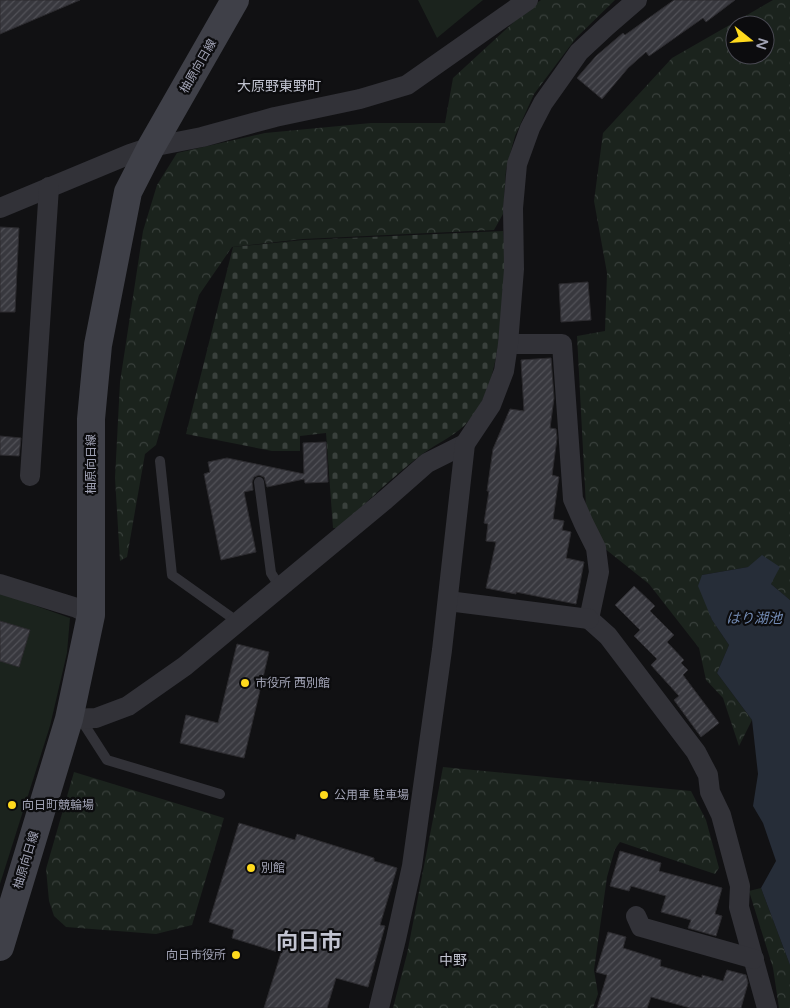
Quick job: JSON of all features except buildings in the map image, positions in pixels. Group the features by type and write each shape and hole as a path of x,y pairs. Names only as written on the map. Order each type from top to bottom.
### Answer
{"main road":[{"name":"柚原向日線","path":"0,947 75,719 91,614 91,419 98,345 128,192 151,147 236,0"}],"street":[{"path":"0,208 151,147 202,137 275,117 360,99 407,85 528,0"},
{"path":"379,1008 412,866 432,734 465,444 492,405 504,371 514,269 513,208 517,164 530,128 543,103 579,52 637,0"},
{"path":"30,476 49,187"},
{"path":"508,344 562,344 573,499 596,548 599,572 589,619"},
{"path":"75,719 96,718 128,706 185,666 385,500 427,462 465,444"},
{"path":"0,584 91,614"},
{"path":"448,601 589,619 608,636 696,752 708,775 710,792 720,815 740,886 739,907 766,1008"},
{"path":"636,916 641,927 754,959"}],"lane":[{"path":"160,461 172,575 238,622"},
{"path":"259,482 271,572 280,587"},
{"path":"75,719 107,760 220,794"}],"green space":[{"path":"418,0 483,0 437,38"},
{"path":"541,0 615,0 576,38 534,94 515,136 506,169 503,214 494,230 303,239 232,247 199,295 156,445 145,454 127,557 120,561 115,478 120,382 143,231 157,185 177,153 265,133 371,123 445,123 453,78 529,8"},
{"path":"773,0 790,0 790,600 748,567 702,575 712,620 729,645 717,673 752,720 739,746 723,698 706,680 699,648 649,584 599,544 586,507 577,336 605,331 607,273 594,201 603,133 672,58 725,28 725,65 775,65 775,15 747,15"},
{"path":"503,231 506,270 495,364 486,393 479,407 460,430 410,463 339,528 333,528 326,433 300,436 300,451 272,451 186,434 233,247 303,240"},
{"name":"向日町競輪場","path":"0,593 70,618 67,653 50,726 0,884"},
{"path":"443,767 691,791 706,820 719,868 715,874 620,842 615,849 607,877 594,970 598,994 593,1008 393,1008 407,954"},
{"path":"74,772 224,818 192,925 156,934 66,927 54,916 49,901 46,869"},
{"path":"761,888 790,965 790,1008 779,1008 773,968 749,891"}],"water":[{"name":"はり湖池","path":"762,555 780,567 771,584 790,600 790,965 761,888 776,861 763,823 753,806 758,774 752,720 717,673 729,645 712,620 698,586 702,575 748,567"}],"place":[{"name":"市役所 西別館","path":"245,683"},
{"name":"公用車 駐車場","path":"324,795"},
{"name":"向日町競輪場","path":"12,805"},
{"name":"別館","path":"251,868"},
{"name":"向日市役所","path":"236,955"}],"district":[{"name":"大原野東野町","path":"279,86"},
{"name":"向日市","path":"309,941"},
{"name":"中野","path":"453,960"}]}
